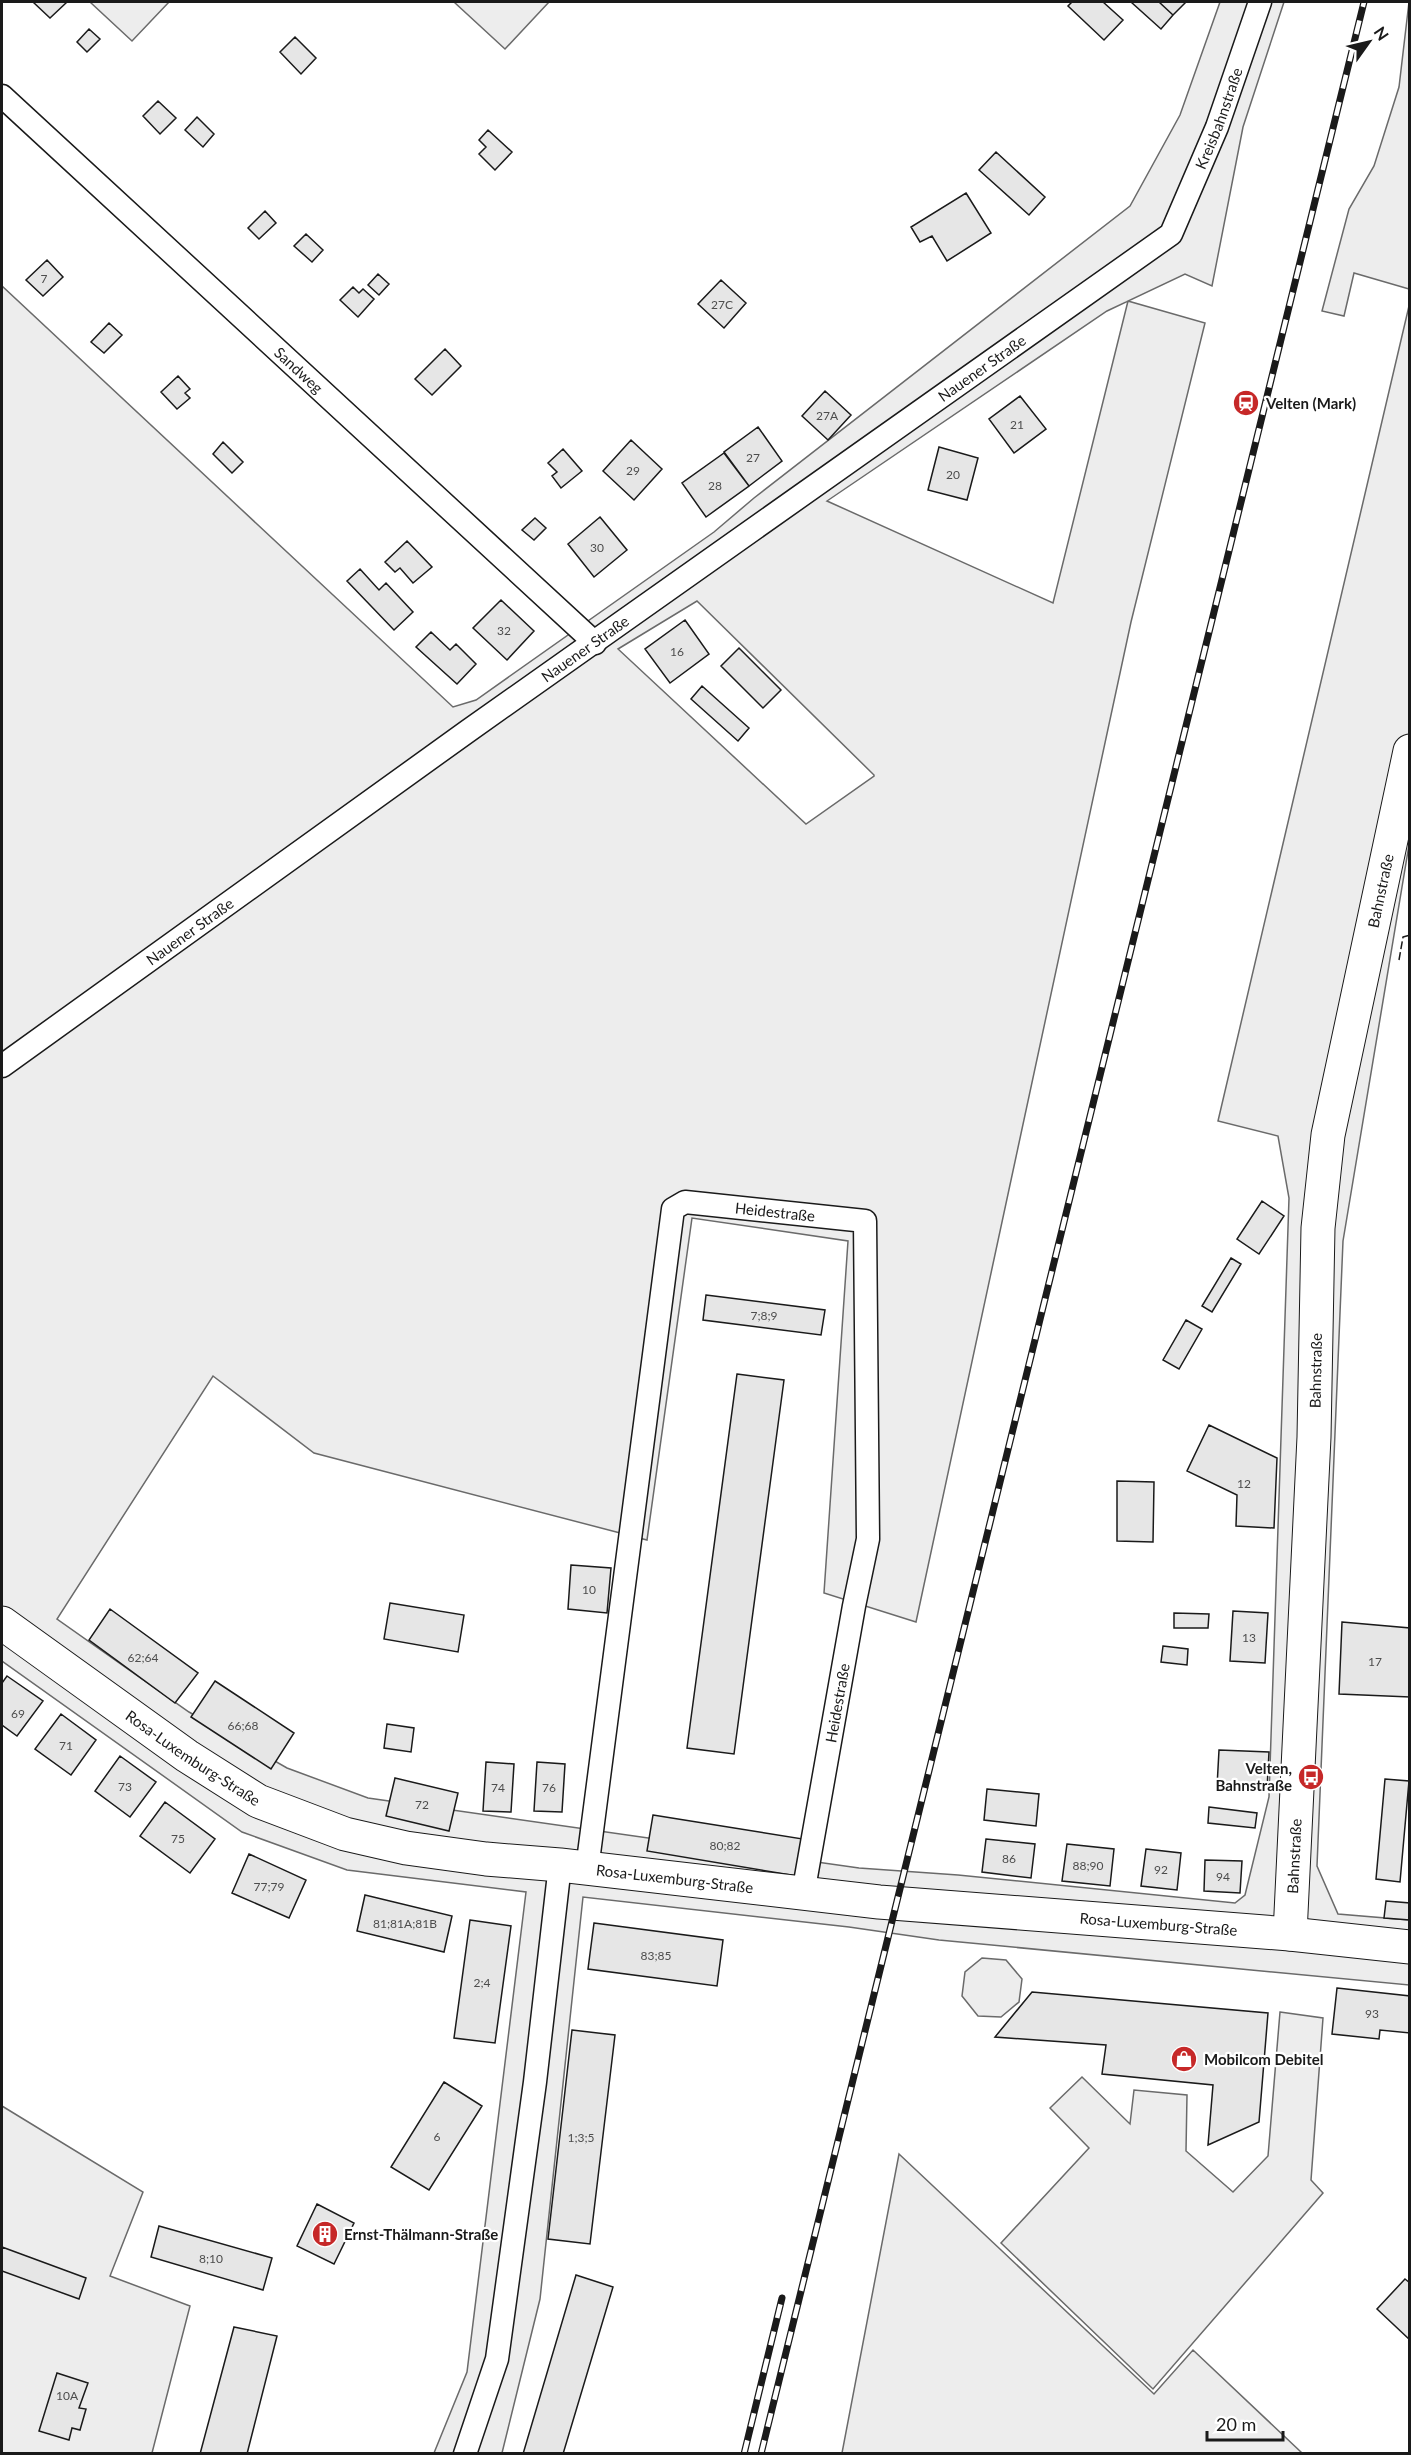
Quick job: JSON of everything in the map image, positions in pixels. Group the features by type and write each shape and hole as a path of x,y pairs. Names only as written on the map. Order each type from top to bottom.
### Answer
{"main road":[{"name":"Bahnstraße","path":"1290,1934 1313,1449 1318,1228 1328,1135 1402,817 1410,751"},
{"name":"Rosa-Luxemburg-Straße","path":"2,1623 187,1756 258,1801 345,1834 406,1848 486,1859 803,1894 1290,1934 1410,1947"}],"street":[{"name":"Kreisbahnstraße","path":"1171,234 1217,127 1260,2"},
{"name":"Sandweg","path":"2,96 595,643"},
{"name":"Nauener Straße","path":"2,1066 458,738 1171,234"},
{"name":"Heidestraße","path":"574,1867 674,1209 686,1202 865,1221 868,1539 803,1894"},
{"path":"465,2454 497,2360 521,2190 574,1867"}],"shaded area":[{"path":"90,2 169,2 132,41"},
{"path":"454,2 549,2 505,49"},
{"path":"1220,2 1284,2 1243,127 1212,286 1185,274 1128,301 1205,323 1131,622 916,1622 824,1593 848,1241 692,1218 647,1540 314,1453 213,1376 57,1619 189,1712 287,1768 368,1798 859,1868 958,1875 1235,1903 1245,1895 1269,1797 1289,1198 1278,1136 1218,1121 1409,306 1409,845 1343,1241 1317,1866 1338,1914 1409,1920 1409,1985 939,1940 849,1927 583,1897 540,2299 502,2453 434,2453 467,2372 526,1892 347,1870 242,1832 2,1661 2,286 453,707 476,700 714,532 754,498 1130,206 1180,115","holes":["1128,301 1053,603 827,501 1107,311","697,601 874,775 874,776 806,824 618,649"]},
{"path":"1409,2 1409,289 1354,273 1344,316 1322,311 1349,209 1374,166 1399,87"},
{"path":"982,1958 1006,1960 1022,1979 1019,2002 1001,2017 978,2016 962,1996 965,1972"},
{"path":"1280,2012 1323,2018 1311,2180 1323,2193 1153,2389 1001,2243 1089,2148 1050,2108 1082,2077 1130,2124 1134,2090 1187,2095 1186,2151 1233,2192 1268,2156"},
{"path":"2,2106 143,2192 110,2276 190,2306 152,2453 2,2453"},
{"path":"899,2154 1154,2394 1193,2350 1302,2453 842,2453"}],"building":[{"path":"33,2 67,2 50,18"},
{"path":"1072,2 1103,2 1123,20 1104,40 1068,6"},
{"path":"1131,2 1159,2 1173,15 1161,29"},
{"path":"1159,2 1186,2 1173,15"},
{"path":"89,29 100,39 87,52 77,42"},
{"path":"295,37 316,58 301,74 280,52"},
{"path":"158,101 176,118 160,134 143,116"},
{"path":"197,117 214,134 203,147 185,130"},
{"path":"488,130 512,152 495,170 479,154 486,147 479,140"},
{"path":"996,152 1045,197 1029,215 979,170"},
{"path":"966,193 991,233 947,261 932,236 920,242 911,227"},
{"path":"265,211 276,223 259,239 248,228"},
{"path":"306,234 323,250 312,262 294,246"},
{"path":"47,260 63,277 43,296 26,280"},
{"path":"378,274 389,284 379,295 368,285"},
{"path":"721,280 746,303 724,328 698,304"},
{"path":"353,287 359,293 363,289 374,299 358,317 340,300"},
{"path":"109,323 122,335 104,353 91,342"},
{"path":"445,349 461,366 432,395 415,379"},
{"path":"178,376 190,389 185,393 190,398 177,409 161,392"},
{"path":"825,391 851,415 828,440 802,416"},
{"path":"1020,396 1046,429 1014,453 989,419"},
{"path":"758,427 782,461 749,486 724,452"},
{"path":"631,440 662,469 634,500 603,471"},
{"path":"223,442 243,462 232,473 213,454"},
{"path":"939,447 978,458 967,500 928,490"},
{"path":"563,449 582,471 561,488 552,476 557,472 548,463"},
{"path":"724,453 749,486 706,517 682,483"},
{"path":"600,517 627,550 594,577 568,544"},
{"path":"535,518 546,528 534,540 522,530"},
{"path":"407,541 432,567 413,583 400,568 395,572 385,562"},
{"path":"360,569 379,590 386,583 413,612 394,630 347,581"},
{"path":"501,600 534,631 507,660 473,628"},
{"path":"685,620 709,654 670,683 645,649"},
{"path":"431,632 450,650 456,644 476,664 457,684 416,647"},
{"path":"739,648 781,690 763,708 721,666"},
{"path":"702,686 749,728 738,741 691,699"},
{"path":"1262,1201 1284,1216 1259,1254 1237,1239"},
{"path":"1231,1258 1241,1264 1212,1312 1202,1306"},
{"path":"706,1295 825,1310 821,1335 703,1320"},
{"path":"1186,1320 1202,1329 1179,1369 1163,1360"},
{"path":"737,1374 784,1380 734,1754 687,1748"},
{"path":"1209,1425 1277,1458 1274,1528 1236,1526 1237,1495 1187,1471"},
{"path":"1117,1481 1154,1482 1153,1542 1117,1541"},
{"path":"571,1565 611,1568 607,1613 568,1609"},
{"path":"390,1603 464,1615 458,1652 384,1639"},
{"path":"110,1609 198,1673 175,1703 89,1640"},
{"path":"1233,1611 1268,1613 1265,1663 1230,1661"},
{"path":"1174,1613 1209,1614 1208,1628 1174,1628"},
{"path":"1342,1622 1410,1628 1410,1697 1339,1694"},
{"path":"1163,1646 1188,1649 1187,1665 1161,1662"},
{"path":"7,1676 43,1701 17,1736 2,1725 2,1683"},
{"path":"215,1681 294,1733 271,1769 191,1717"},
{"path":"61,1714 96,1740 71,1775 35,1749"},
{"path":"387,1724 414,1728 411,1752 384,1748"},
{"path":"1219,1750 1269,1752 1267,1789 1217,1787"},
{"path":"120,1756 156,1782 130,1817 95,1791"},
{"path":"486,1762 514,1764 511,1812 483,1811"},
{"path":"537,1762 565,1764 562,1812 534,1811"},
{"path":"395,1778 458,1793 449,1831 386,1816"},
{"path":"1385,1779 1409,1781 1400,1882 1376,1879"},
{"path":"987,1789 1039,1794 1036,1826 984,1820"},
{"path":"165,1802 215,1839 190,1873 140,1836"},
{"path":"1209,1807 1257,1813 1255,1828 1208,1823"},
{"path":"653,1815 803,1839 797,1876 647,1851"},
{"path":"986,1839 1035,1844 1031,1878 982,1872"},
{"path":"1067,1844 1114,1849 1110,1886 1062,1881"},
{"path":"1146,1849 1181,1853 1177,1890 1141,1886"},
{"path":"249,1854 306,1880 289,1918 232,1893"},
{"path":"1205,1860 1242,1861 1240,1893 1204,1891"},
{"path":"365,1895 452,1916 444,1952 357,1931"},
{"path":"1386,1901 1410,1903 1410,1920 1384,1918"},
{"path":"470,1920 511,1926 495,2043 454,2038"},
{"path":"594,1923 723,1940 717,1986 588,1969"},
{"path":"1337,1988 1410,1996 1410,2033 1380,2030 1379,2039 1332,2034"},
{"name":"Mobilcom Debitel","path":"1032,1992 1268,2013 1259,2122 1208,2145 1213,2085 1102,2074 1106,2045 995,2037"},
{"path":"572,2030 615,2035 590,2244 548,2239"},
{"path":"444,2082 482,2106 429,2190 391,2167"},
{"name":"Ernst-Thälmann-Straße","path":"317,2204 354,2223 334,2264 297,2246"},
{"path":"159,2226 272,2258 263,2290 151,2257"},
{"path":"2,2247 86,2278 79,2299 2,2271"},
{"path":"576,2275 613,2287 563,2454 523,2454"},
{"path":"1405,2279 1410,2283 1410,2340 1377,2309"},
{"path":"234,2327 277,2336 247,2454 200,2454"},
{"path":"57,2373 88,2383 79,2408 86,2409 80,2430 72,2428 69,2440 39,2431"}],"railway":[{"path":"761,2454 1364,2"},
{"path":"744,2454 782,2298"}],"fence":[{"path":"1399,960 1403,937 1410,935"}],"place":[{"name":"Velten (Mark)","path":"1246,403"},
{"name":"Velten, Bahnstraße","path":"1311,1777"},
{"name":"Mobilcom Debitel","path":"1184,2059"},
{"name":"Ernst-Thälmann-Straße","path":"325,2234"}]}
